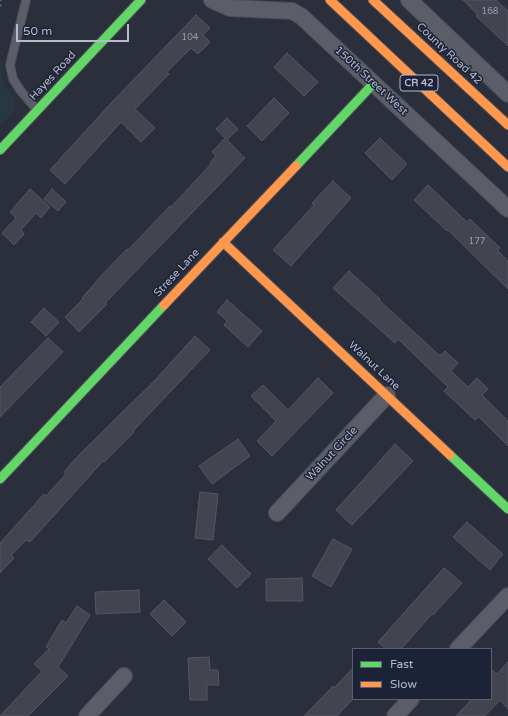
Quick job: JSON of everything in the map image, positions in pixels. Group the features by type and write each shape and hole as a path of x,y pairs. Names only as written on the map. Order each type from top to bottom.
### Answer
{"main road":[{"name":"Hayes Road","path":"0,150 141,0"},
{"name":"CR 42","path":"330,0 508,167"},
{"name":"County Road 42","path":"373,0 508,125"},
{"name":"Strese Lane","path":"0,479 373,84"},
{"name":"Walnut Lane","path":"223,242 508,509"}],"street":[{"name":"150th Street West","path":"212,0 230,8 292,10 301,16 508,209"},
{"path":"396,21 412,1 508,94"},
{"name":"Walnut Circle","path":"276,513 387,395"},
{"path":"459,648 508,596"},
{"path":"87,716 124,676"},
{"path":"395,716 410,700"}],"lane":[{"path":"26,0 10,65 13,78 20,90 37,110"}],"path":[{"path":"0,7 1,0"}],"shaded area":[{"path":"0,61 3,61 1,75 5,87 15,100 14,111 0,125"}],"building":[{"path":"463,0 496,0 508,11 508,46 476,16 478,15"},
{"path":"196,15 210,28 203,35 210,42 198,54 191,48 167,72 169,74 135,109 155,128 141,142 121,122 65,184 50,170 112,102"},
{"path":"287,53 318,82 304,96 274,67"},
{"path":"274,98 289,113 262,141 247,126"},
{"path":"227,118 238,129 227,140 245,158 105,303 107,304 79,332 65,317 83,299 82,298 102,275 170,206 171,207 211,164 210,163 216,156 212,152 225,138 216,129"},
{"path":"380,138 407,164 392,180 365,153"},
{"path":"333,181 351,198 291,266 273,250 314,205 312,203"},
{"path":"428,185 467,222 470,219 500,248 497,250 508,261 508,289 448,230 447,231 414,200"},
{"path":"30,189 50,207 41,218 36,213 21,230 24,234 14,245 2,233 16,218 10,212"},
{"path":"52,189 66,202 58,211 44,199"},
{"path":"349,271 440,356 445,351 458,363 451,371 468,387 477,378 488,389 482,395 508,421 508,446 479,417 475,420 444,391 448,387 398,339 395,343 333,288"},
{"path":"227,300 262,331 248,347 224,325 227,321 217,312"},
{"path":"44,308 59,322 46,336 31,322"},
{"path":"195,336 210,350 133,431 134,432 104,462 103,461 30,542 26,540 11,555 14,558 0,573 0,543 44,494 46,496 66,474 64,472 79,455 158,377"},
{"path":"48,338 63,352 0,417 0,387"},
{"path":"318,378 333,393 272,456 257,441 276,421 251,396 263,385 288,410"},
{"path":"238,439 250,456 212,484 199,466"},
{"path":"395,444 413,461 352,525 336,510"},
{"path":"200,492 218,494 213,540 195,538"},
{"path":"467,522 503,554 490,570 453,537"},
{"path":"333,539 352,549 331,587 312,576"},
{"path":"222,545 251,574 237,588 208,559"},
{"path":"444,568 462,583 402,648 385,648 378,642"},
{"path":"302,578 303,601 266,601 266,579"},
{"path":"139,590 140,612 96,614 95,592"},
{"path":"164,600 186,622 172,636 150,614"},
{"path":"77,606 90,615 58,667 68,676 28,716 0,716 42,671 34,664 49,649 46,647 62,620 66,623"},
{"path":"209,657 210,670 218,670 219,685 207,685 207,700 190,700 188,658"},
{"path":"508,662 508,709 500,700 485,716 456,716 471,700 492,700 492,670 497,674"},
{"path":"352,669 352,700 337,716 304,716 333,686 334,688"}],"traffic: fast":[{"path":"0,150 141,0"},
{"path":"296,166 373,84"},
{"path":"0,479 164,305"},
{"path":"450,455 508,509"}],"traffic: slow":[{"path":"330,0 508,167"},
{"path":"373,0 508,125"},
{"path":"164,305 296,166"},
{"path":"223,242 450,455"}]}
